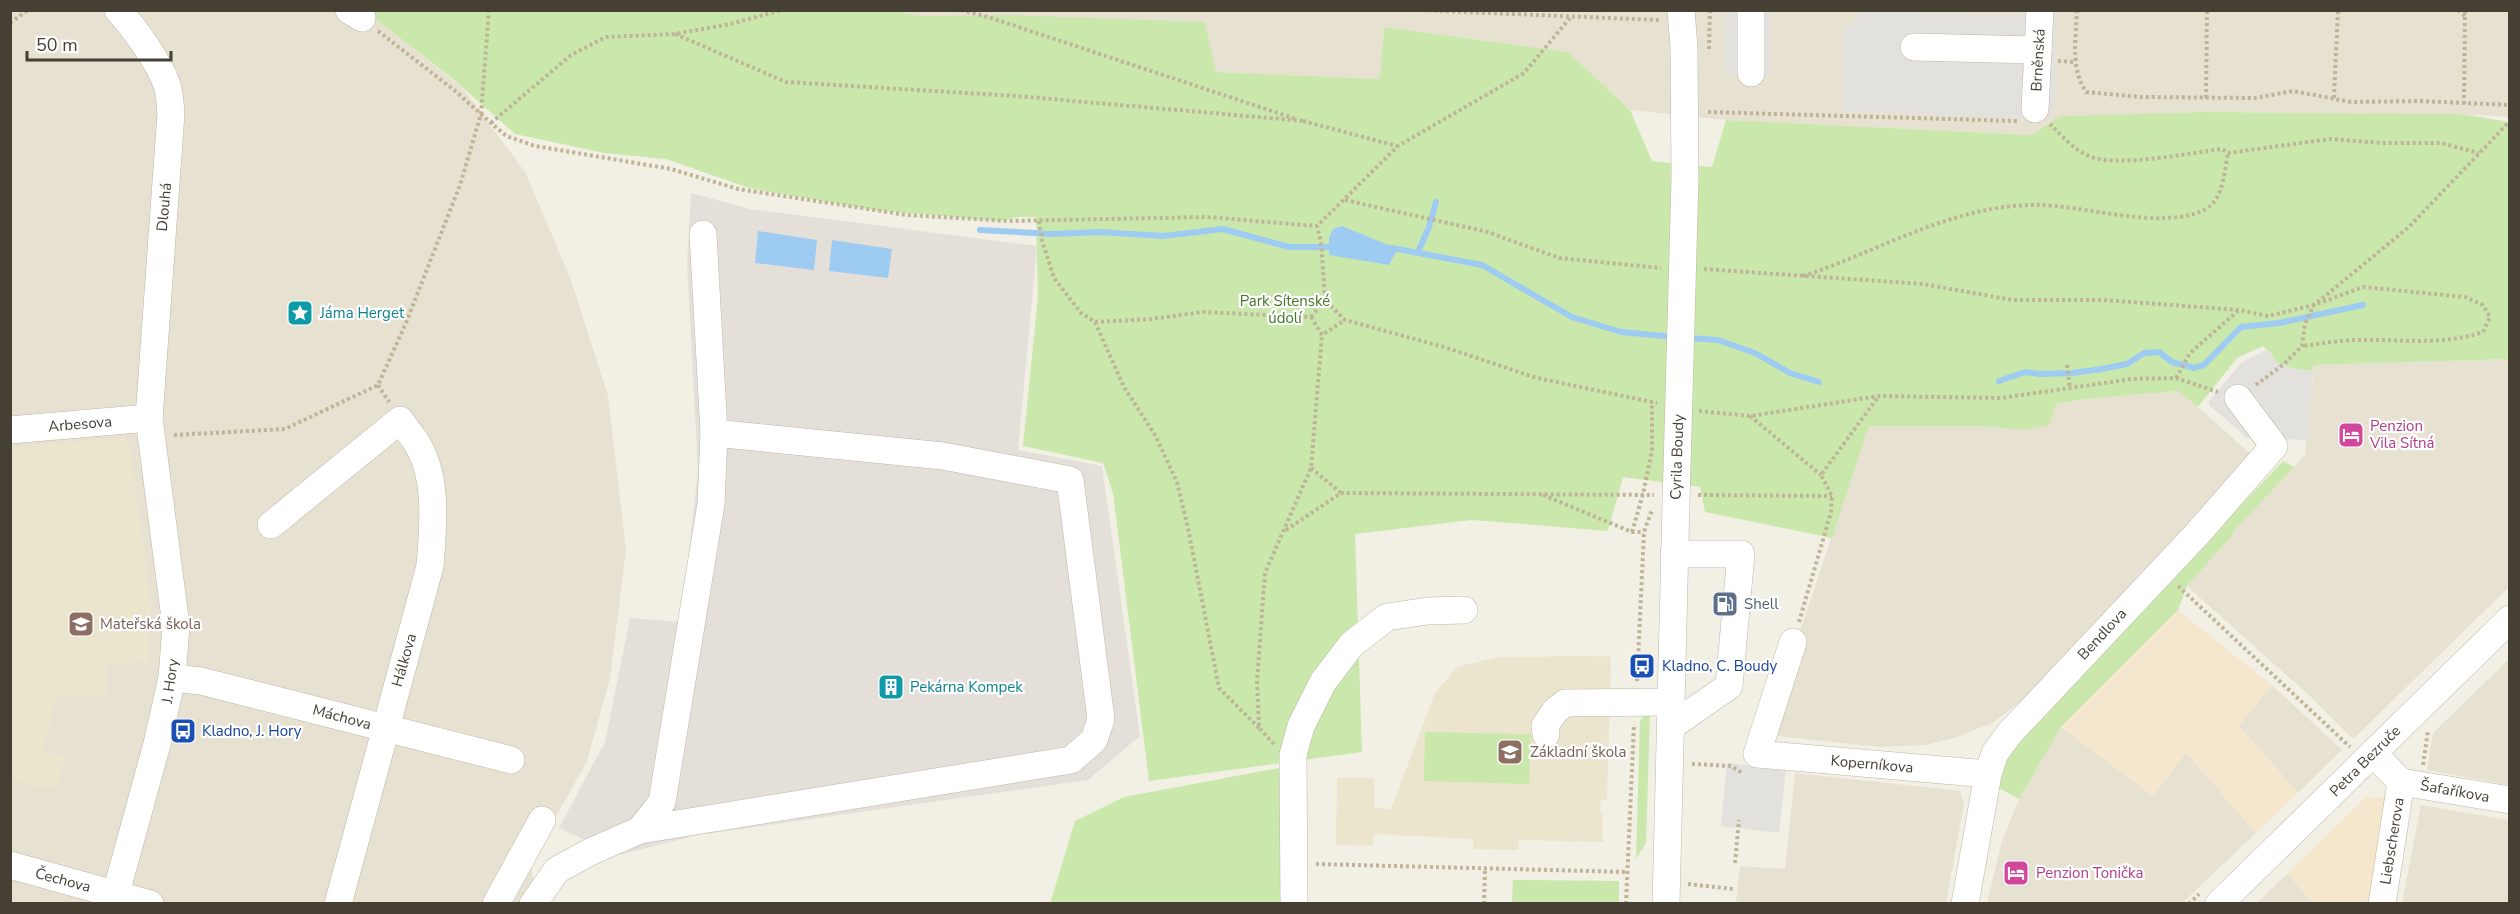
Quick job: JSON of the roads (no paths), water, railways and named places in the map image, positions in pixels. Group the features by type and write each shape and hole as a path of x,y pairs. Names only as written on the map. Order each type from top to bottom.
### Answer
{"street":[{"name":"Dlouhá","path":"118,10 128,20 167,86 171,113 150,427"},
{"path":"1751,10 1751,73"},
{"name":"Brněnská","path":"2035,109 2040,10"},
{"name":"Cyrila Boudy","path":"1666,903 1674,554 1669,499 1685,179 1684,47 1670,15"},
{"path":"1914,47 2038,50"},
{"path":"640,830 662,802 711,504 714,433 703,234"},
{"name":"Bendlova","path":"1965,903 1988,774 1995,753 2009,734 2274,447 2238,398"},
{"name":"Hálkova","path":"271,525 400,420 420,448 431,485 433,522 430,566 338,903"},
{"name":"Arbesova","path":"10,430 150,427"},
{"name":"J. Hory","path":"114,899 157,744 172,678 176,626 150,427"},
{"path":"533,903 550,877 582,856 640,830 1071,760 1094,740 1101,719 1070,480 943,456 714,433"},
{"path":"1546,734 1545,726 1555,711 1565,704 1636,701 1670,715 1729,686 1741,554 1674,554"},
{"path":"1294,903 1293,755 1301,726 1323,682 1352,644 1387,617 1428,610 1464,610"},
{"name":"Petra Bezruče","path":"2219,903 2362,751 2510,619"},
{"name":"Koperníkova","path":"1793,642 1751,764 1988,774"},
{"name":"Máchova","path":"172,678 201,681 511,760"},
{"name":"Liebscherova","path":"2362,751 2411,777 2382,903"},
{"name":"Šafaříkova","path":"2411,777 2510,801"},
{"path":"496,903 542,820"},
{"name":"Čechova","path":"10,866 114,899 150,903"}],"water":[{"path":"1342,226 1398,249 1389,265 1329,255 1329,238 1333,229"},
{"path":"758,231 817,240 814,270 755,263"},
{"path":"832,240 892,249 888,278 829,271"}],"waterway":[{"path":"1418,252 1429,227 1436,202"},
{"path":"980,230 1052,234 1100,232 1163,236 1223,229 1289,247 1337,247"},
{"path":"1392,248 1482,265 1572,317 1621,332 1675,337"},
{"path":"1999,381 2025,372 2072,373 2102,369 2127,364 2144,353 2159,352 2172,362 2194,368 2204,365 2241,327 2279,323 2363,305"},
{"path":"1689,338 1718,340 1755,353 1790,373 1819,382"}],"place":[{"name":"Jáma Herget","path":"300,313"},
{"name":"Penzion Vila Sítná","path":"2351,435"},
{"name":"Shell","path":"1725,604"},
{"name":"Mateřská škola","path":"81,624"},
{"name":"Kladno, C. Boudy","path":"1642,666"},
{"name":"Pekárna Kompek","path":"891,687"},
{"name":"Kladno, J. Hory","path":"183,731"},
{"name":"Základní škola","path":"1510,752"},
{"name":"Penzion Tonička","path":"2016,873"}],"park label":[{"name":"Park Sítenské údolí","path":"1285,310"}]}
